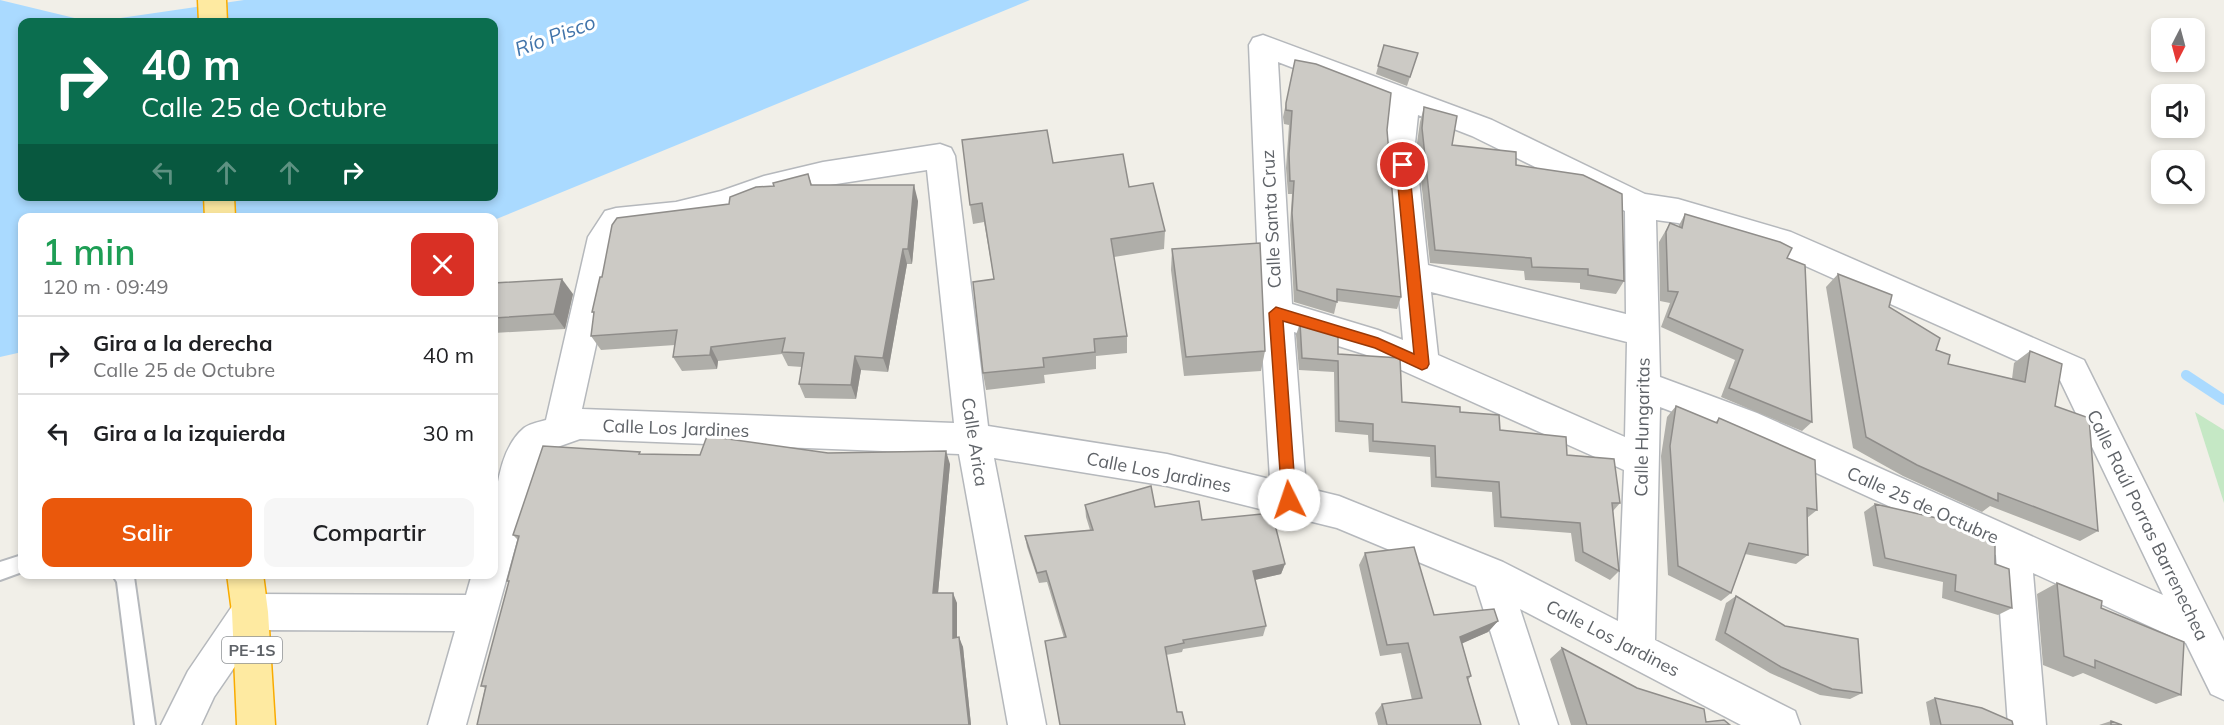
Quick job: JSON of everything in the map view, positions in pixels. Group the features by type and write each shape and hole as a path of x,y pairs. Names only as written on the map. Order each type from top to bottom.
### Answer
{"highway":[{"path":"212,0 213,18"},
{"name":"PE-1S","path":"246,579 250,612 256,725"}],"street":[{"name":"Calle Santa Cruz","path":"1289,500 1276,313 1263,45 1405,99"},
{"path":"1422,364 1400,143 1405,99 1482,128 1640,205"},
{"name":"Calle Arica","path":"560,431 604,237 616,220 676,214 724,203 764,188 823,174 940,156 973,439 1027,725"},
{"name":"Calle Hungaritas","path":"1636,650 1644,386 1640,205"},
{"name":"Calle Raúl Porras Barrenechea","path":"1640,205 1678,211 1780,241 2072,370 2224,681"},
{"path":"1413,274 1642,332"},
{"path":"1276,313 1378,344 1641,461"},
{"name":"Calle 25 de Octubre","path":"1644,386 1745,424 2199,630"},
{"name":"Calle Los Jardines","path":"498,548 524,454 537,438 580,424 973,439 1167,470 1339,512 1490,574 1781,725"},
{"path":"2013,546 2027,725"},
{"path":"1490,574 1539,725"},
{"path":"447,725 489,579"},
{"path":"180,725 201,684 250,612 479,613"}],"lane":[{"path":"0,571 18,565"},
{"path":"125,579 145,725"}],"green space":[{"path":"2195,412 2224,430 2224,503"}],"water":[{"name":"Río Pisco","path":"0,0 74,18 18,18 18,201 498,201 498,18 120,18 244,0 1030,0 498,218 498,213 18,213 18,353 0,357"}],"building":[{"path":"1384,45 1418,53 1410,77 1378,66"},
{"path":"1295,60 1316,64 1391,93 1387,130 1401,297 1337,289 1337,302 1297,290 1292,213 1294,181 1290,181 1289,154 1292,111 1286,110"},
{"path":"1424,107 1457,116 1452,145 1516,152 1516,165 1583,175 1622,194 1624,281 1588,275 1588,269 1532,267 1531,258 1435,250 1422,128"},
{"path":"1047,130 1053,163 1123,154 1129,187 1153,183 1165,231 1111,239 1127,336 1094,339 1095,352 1043,358 1044,367 983,373 973,282 994,279 982,203 970,205 962,140"},
{"path":"808,174 811,185 914,185 908,249 903,249 883,358 855,356 851,385 799,384 804,353 782,352 785,338 711,347 710,355 673,357 677,330 591,336 594,312 592,312 600,277 602,277 612,225 617,218 729,204 730,197 756,187 774,186 773,183"},
{"path":"1685,214 1780,242 1792,248 1787,258 1805,265 1812,422 1729,388 1743,350 1668,317 1678,292 1668,291 1666,232 1670,223 1682,228"},
{"path":"1260,243 1265,351 1186,357 1172,249"},
{"path":"1838,274 1892,295 1889,307 1940,338 1936,350 1950,355 1948,364 2025,382 2030,351 2062,364 2055,406 2089,418 2098,531 1998,493 1998,501 1917,465 1866,437"},
{"path":"562,279 554,314 498,318 498,283"},
{"path":"1300,323 1338,335 1338,354 1400,358 1402,402 1460,407 1460,412 1499,415 1500,430 1566,437 1567,455 1614,459 1620,503 1612,503 1619,571 1583,552 1580,523 1501,517 1499,482 1436,477 1435,446 1373,441 1373,424 1339,421 1338,361 1302,358"},
{"path":"1676,406 1717,423 1719,418 1815,460 1817,510 1807,508 1808,555 1749,543 1731,593 1678,566 1670,446"},
{"path":"707,436 828,453 946,451 933,593 953,593 953,638 959,637 969,725 477,725 486,686 481,686 519,536 513,535 543,446 640,452 639,454 700,455"},
{"path":"1151,486 1155,507 1199,501 1202,520 1272,513 1285,564 1253,571 1266,626 1183,640 1184,643 1165,647 1177,712 1182,712 1185,725 1060,725 1045,641 1066,637 1046,571 1037,573 1025,536 1093,530 1085,505"},
{"path":"1875,504 1941,519 1995,543 1995,564 2009,569 2012,608 1955,591 1956,575 1885,558"},
{"path":"1414,547 1434,615 1494,609 1498,621 1460,637 1471,676 1467,677 1481,725 1387,725 1382,704 1422,698 1408,643 1387,645 1365,553"},
{"path":"2057,583 2102,601 2101,608 2184,642 2181,695 2095,660 2095,668 2064,656"},
{"path":"1736,596 1785,626 1858,639 1862,693 1832,689 1781,667 1725,633"},
{"path":"1562,648 1637,688 1704,709 1706,722 1724,720 1730,725 1587,725"},
{"path":"1935,698 1982,708 2012,721 2013,725 1941,725"}],"waterway":[{"path":"2186,375 2224,400"}],"route":[{"path":"1289,500 1276,313 1378,344 1422,364 1403,165"}]}
